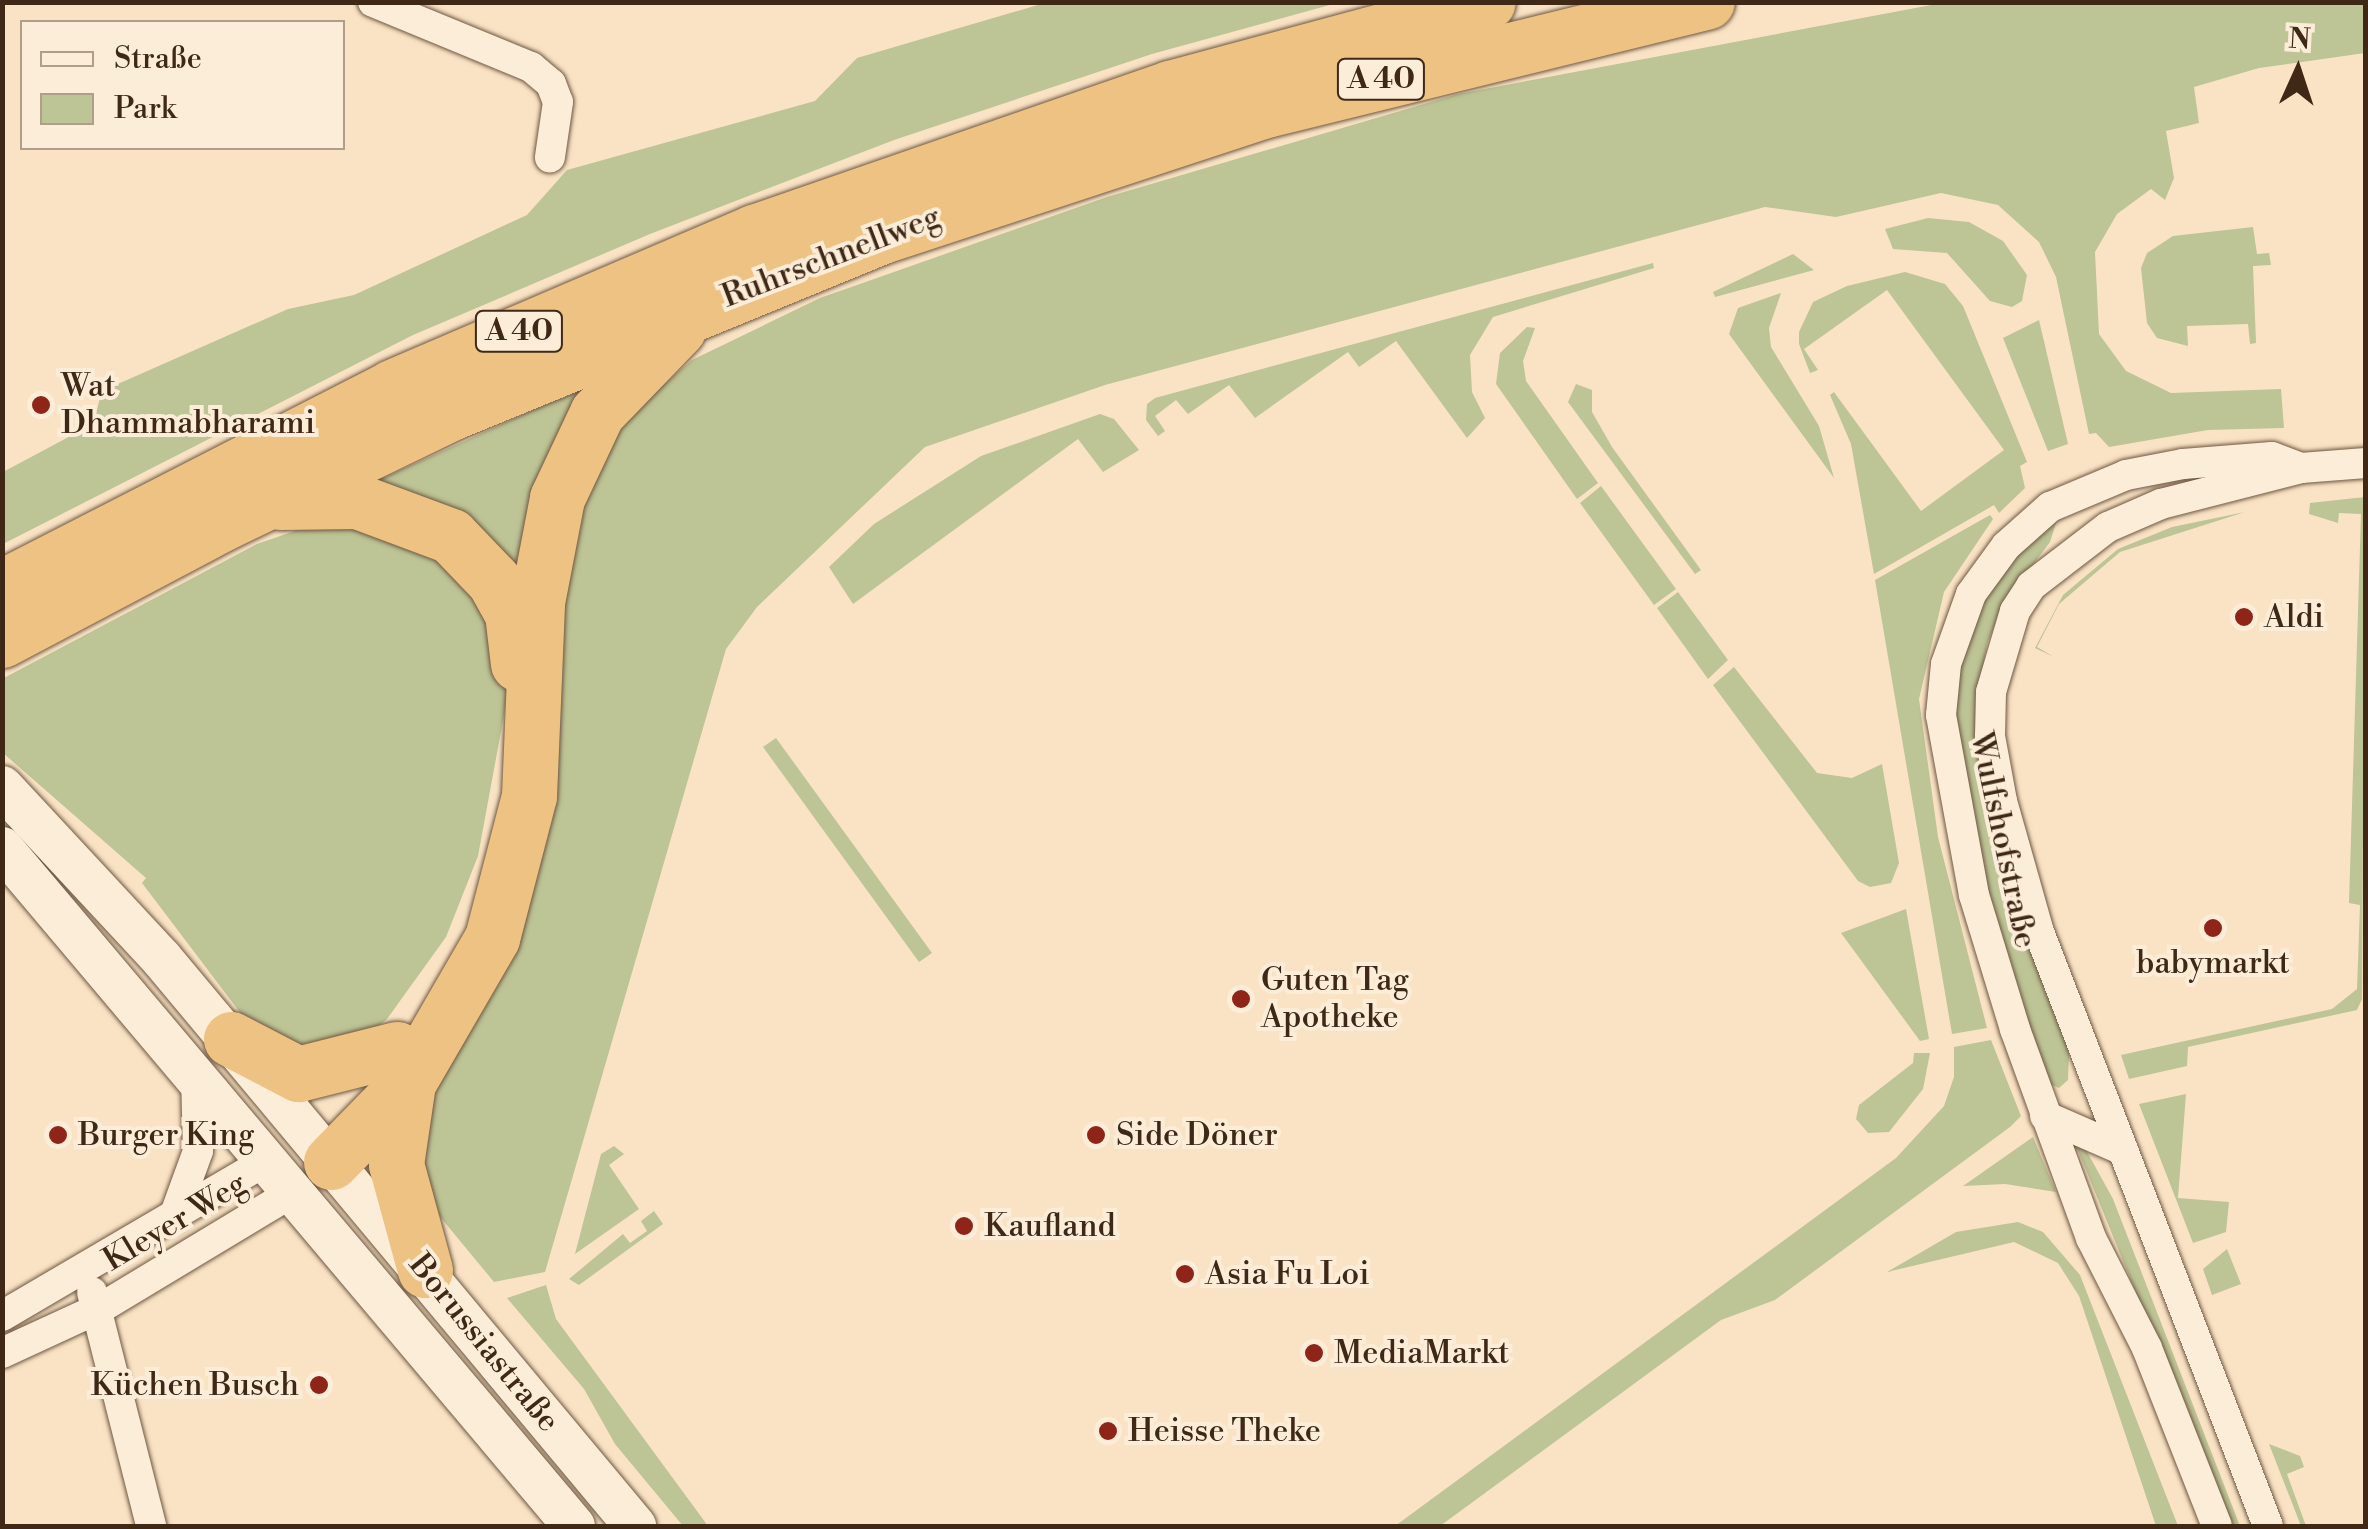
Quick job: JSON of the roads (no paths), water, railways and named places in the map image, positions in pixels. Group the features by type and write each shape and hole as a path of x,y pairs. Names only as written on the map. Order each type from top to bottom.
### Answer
{"highway":[{"name":"Ruhrschnellweg","path":"2,587 392,387 754,232 1152,94 1488,2"},
{"name":"Ruhrschnellweg","path":"2,640 221,524 512,385 760,282 1209,127 1485,52 1707,2"},
{"path":"300,1162 402,1066 479,966 521,844 533,752 539,586 568,466 608,398 652,349 707,310 760,282"},
{"path":"221,524 310,498 382,506 452,536 494,581 512,613 520,706 501,840 470,932 402,1066 396,1164 425,1270"},
{"path":"213,1057 298,1074 402,1066"}],"main road":[{"name":"Borussiastraße","path":"2,787 102,890 213,1057"},
{"name":"Borussiastraße","path":"2,848 213,1057 300,1162 574,1526"},
{"name":"Borussiastraße","path":"300,1162 425,1270 635,1526"}],"street":[{"path":"373,2 530,67 552,84 558,102 550,157"},
{"name":"Wulfshofstraße","path":"2217,1526 2045,1116 1974,895 1943,748 1946,664 1958,622 2006,546 2050,507 2085,489 2182,464 2272,458 2301,468"},
{"name":"Wulfshofstraße","path":"2268,1526 2039,932 2002,801 1989,719 1996,664 2031,586 2108,527 2161,504 2301,468 2366,462"},
{"name":"Kleyer Weg","path":"174,1217 198,1152 213,1057"},
{"path":"2045,1116 2123,1150"},
{"name":"Kleyer Weg","path":"2,1316 174,1217 300,1162"},
{"name":"Kleyer Weg","path":"2,1353 94,1312 300,1162"},
{"name":"Kleyer Weg","path":"94,1312 92,1283 101,1260"},
{"path":"94,1312 151,1526"}],"place":[{"name":"Wat Dhammabharami","path":"41,405"},
{"name":"Aldi","path":"2244,617"},
{"name":"babymarkt","path":"2213,928"},
{"name":"Guten Tag Apotheke","path":"1241,999"},
{"name":"Burger King","path":"58,1135"},
{"name":"Side Döner","path":"1096,1135"},
{"name":"Kaufland","path":"964,1226"},
{"name":"Asia Fu Loi","path":"1185,1274"},
{"name":"MediaMarkt","path":"1314,1353"},
{"name":"Küchen Busch","path":"319,1385"},
{"name":"Heisse Theke","path":"1108,1431"}]}
